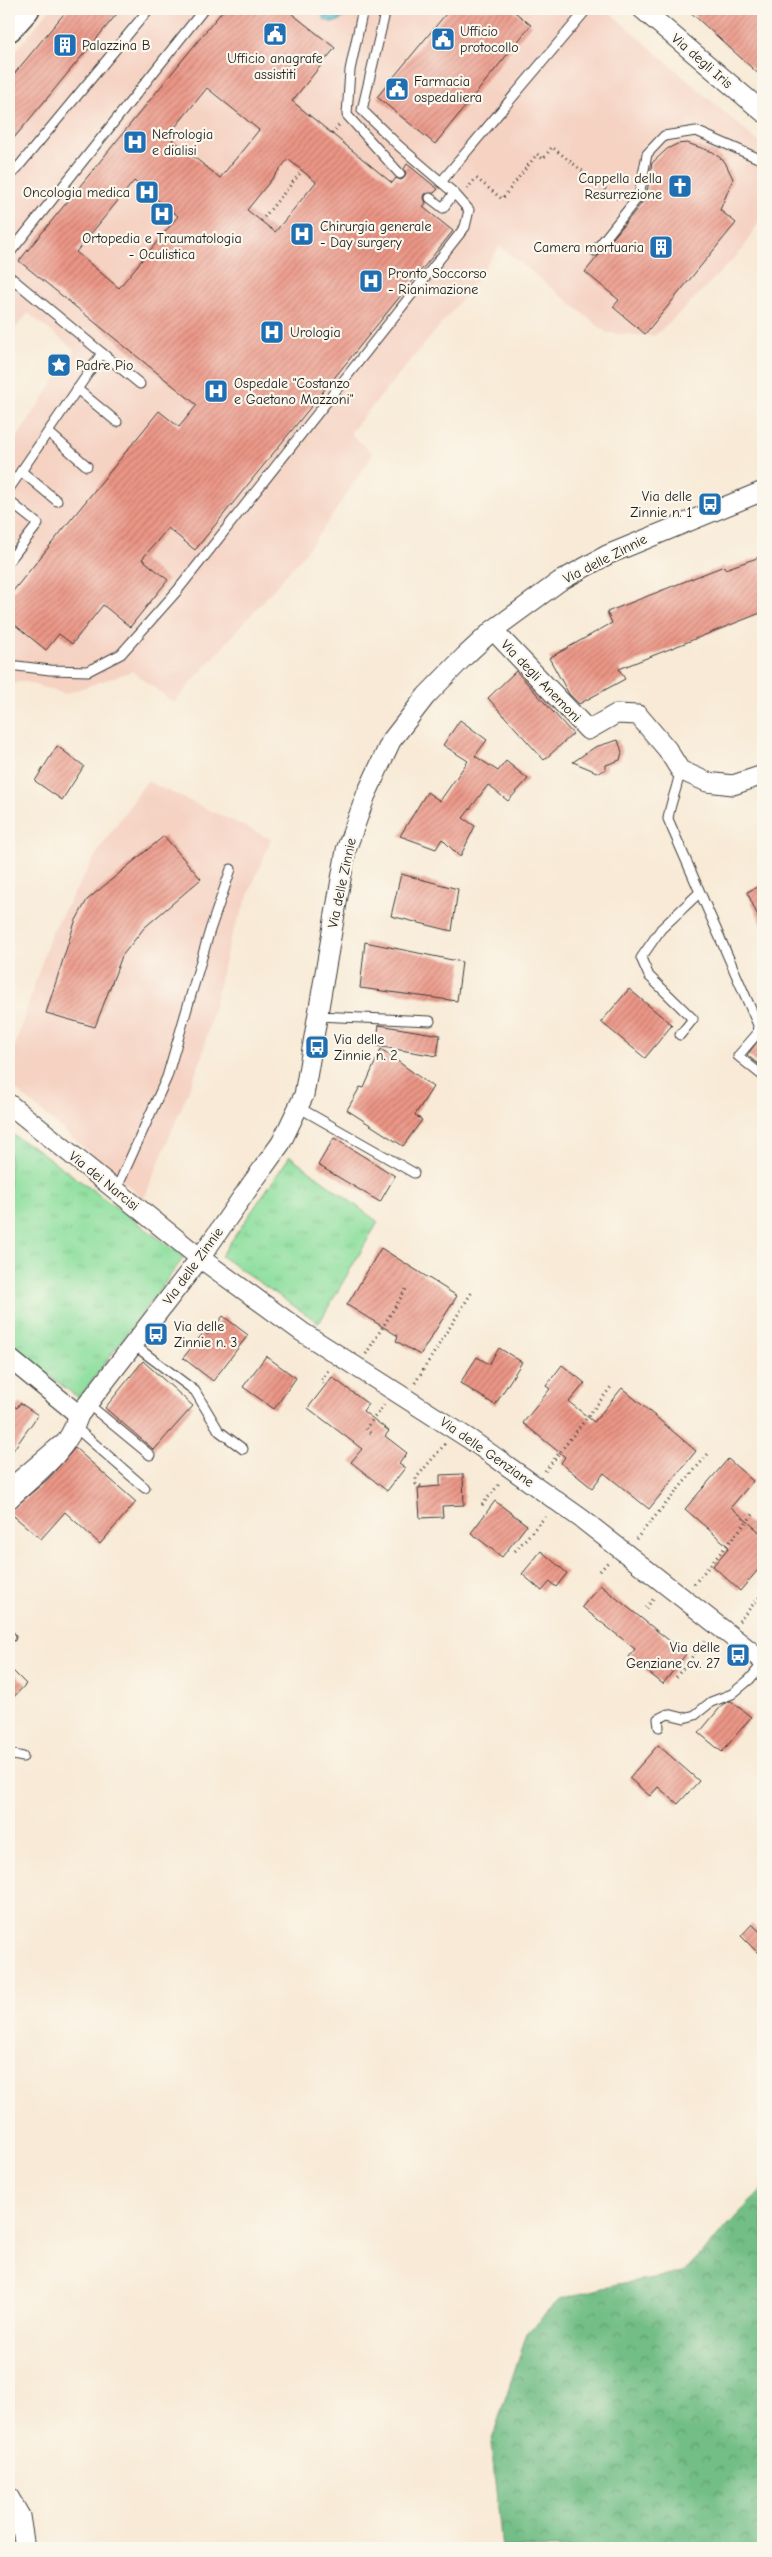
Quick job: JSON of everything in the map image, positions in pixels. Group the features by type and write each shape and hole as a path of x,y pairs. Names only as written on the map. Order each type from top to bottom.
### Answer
{"main road":[{"path":"9,28 26,9"}],"street":[{"name":"Via degli Iris","path":"642,9 661,15 763,112"},
{"name":"Via delle Zinnie","path":"9,1499 51,1460 200,1258 281,1143 304,1095 346,850 366,795 391,741 426,696 493,630 560,581 607,554 763,491"},
{"name":"Via degli Anemoni","path":"493,630 588,730 616,714 638,714 667,749 680,770"},
{"path":"680,770 707,782 733,785 763,775"},
{"name":"Via dei Narcisi","path":"9,1104 200,1258"},
{"name":"Via delle Genziane","path":"200,1258 302,1332 456,1430 558,1502 626,1551 763,1662"},
{"path":"9,1358 78,1421"},
{"path":"9,2497 20,2516 25,2548"}],"lane":[{"path":"9,178 149,9"},
{"path":"10,251 204,9"},
{"path":"363,9 350,70 347,115 400,174"},
{"path":"362,110 386,9"},
{"path":"441,182 587,9"},
{"path":"347,115 362,110"},
{"path":"9,665 50,670 88,671 121,654 177,591 465,227 469,210 457,196 399,146 362,110"},
{"path":"594,251 639,196 647,154 664,136 696,131 760,159 763,154"},
{"path":"430,198 443,208 457,196"},
{"path":"9,276 140,384"},
{"path":"9,489 102,353"},
{"path":"77,389 116,422"},
{"path":"48,432 87,466"},
{"path":"21,471 57,501"},
{"path":"9,501 38,524 9,561"},
{"path":"680,770 678,787 669,810 668,819 699,893 761,1024 758,1034 738,1056 763,1076"},
{"path":"116,1191 167,1077 210,930 231,869"},
{"path":"680,1035 693,1019 649,976 641,958 661,929 699,893"},
{"path":"317,1016 430,1021"},
{"path":"298,1107 414,1173"},
{"path":"134,1345 195,1391 219,1431 243,1449"},
{"path":"78,1421 150,1455"},
{"path":"9,1483 78,1421"},
{"path":"78,1421 145,1488"},
{"path":"659,1727 658,1719 668,1714 684,1718 694,1715 711,1702 732,1694 750,1680 763,1662"},
{"path":"9,1754 22,1757"}],"path":[{"path":"457,196 476,178 502,199 537,154 543,159 552,147 629,208"},
{"path":"261,221 302,170"},
{"path":"358,1366 408,1286"},
{"path":"370,1433 366,1428 401,1394 472,1292"},
{"path":"534,1485 611,1387"},
{"path":"421,1486 416,1484 416,1478 456,1430"},
{"path":"626,1551 708,1454"},
{"path":"482,1505 512,1469"},
{"path":"515,1551 558,1502"},
{"path":"684,1597 755,1512"},
{"path":"676,1677 723,1628 763,1593"}],"shaded area":[{"name":"Ospedale \"Costanzo e Gaetano Mazzoni\"","path":"50,9 606,9 763,146 763,215 743,249 683,310 654,336 607,333 500,246 463,298 350,433 373,454 328,522 305,553 174,703 132,671 65,694 22,681 9,684 9,450 75,350 28,313 9,337 9,59"},
{"path":"147,781 271,839 229,943 201,1060 144,1199 9,1084 9,1064 51,934 100,848"}],"green space":[{"path":"9,1133 35,1148 184,1257 79,1398 9,1346"},
{"path":"290,1156 378,1222 319,1323 221,1256"},
{"path":"763,2188 763,2548 502,2548 491,2442 527,2333 560,2299 618,2284 683,2273"}],"water":[{"path":"319,9 347,9 342,19 332,22 325,20"}],"building":[{"name":"Palazzina B","path":"68,9 121,9 9,144 9,80"},
{"path":"224,9 286,9 335,48 292,101 392,183 396,178 401,180 404,178 406,173 404,169 407,164 438,189 434,193 425,194 426,203 423,207 453,231 195,550 168,528 142,559 168,580 130,627 103,605 72,644 59,634 46,650 9,620 9,596 159,411 179,427 197,405 19,261","holes":["207,88 259,130 220,178 168,136","288,159 316,182 275,232 247,210","134,181 178,216 119,288 76,252"]},
{"path":"450,9 511,9 531,25 435,144 377,97"},
{"path":"687,9 763,9 763,78"},
{"name":"Camera mortuaria","path":"687,143 713,152 725,162 733,179 720,210 736,223 645,334 613,307 619,300 585,272 646,198 652,163 667,149 677,144"},
{"path":"763,556 763,612 619,669 625,679 579,704 569,694 549,658 612,623 607,612 724,566 725,569"},
{"path":"516,671 573,734 544,760 488,698"},
{"path":"460,720 487,740 475,756 498,771 506,761 528,779 508,801 488,785 463,818 475,826 460,857 442,839 436,849 400,836 427,792 440,801 468,761 443,745"},
{"path":"618,740 622,752 620,760 606,765 606,769 599,773 573,762 595,747"},
{"path":"57,746 84,766 62,800 35,781"},
{"path":"164,836 201,879 144,928 122,956 95,1027 46,1013 75,922 87,900"},
{"path":"401,874 458,889 452,931 391,916"},
{"path":"763,884 763,927 747,892"},
{"path":"365,942 462,962 457,1001 360,988"},
{"path":"629,989 672,1025 645,1058 601,1022"},
{"path":"379,1025 440,1035 437,1056 376,1046"},
{"path":"763,1034 763,1068 747,1055"},
{"path":"381,1049 433,1087 415,1115 422,1120 403,1146 347,1110 360,1087 364,1088"},
{"path":"334,1138 395,1176 380,1202 318,1165"},
{"path":"381,1248 457,1296 420,1355 396,1341 398,1336 347,1305"},
{"path":"223,1316 248,1335 213,1381 183,1358 204,1332 208,1335"},
{"path":"499,1348 522,1362 495,1405 460,1383 477,1357 489,1364"},
{"path":"266,1356 296,1378 274,1409 243,1387"},
{"path":"143,1361 193,1406 154,1450 105,1408"},
{"path":"562,1365 585,1383 569,1402 594,1422 622,1388 696,1451 649,1509 604,1473 592,1488 561,1463 565,1457 523,1423 550,1389 546,1386"},
{"path":"332,1377 368,1404 363,1411 389,1431 385,1436 407,1453 399,1464 405,1468 387,1491 351,1462 362,1449 308,1408"},
{"path":"9,1403 17,1408 20,1403 38,1415 9,1456"},
{"path":"75,1448 136,1502 100,1544 65,1512 41,1539 9,1512 48,1479"},
{"path":"728,1459 753,1481 731,1507 763,1535 763,1564 740,1591 713,1566 729,1547 685,1509"},
{"path":"463,1474 464,1505 442,1506 443,1517 420,1518 418,1488 440,1486 440,1475"},
{"path":"495,1501 527,1525 502,1557 471,1533"},
{"path":"541,1551 567,1573 556,1587 550,1582 542,1591 522,1574"},
{"path":"600,1585 686,1654 663,1684 629,1657 635,1649 582,1607"},
{"path":"9,1667 26,1684 9,1702"},
{"path":"731,1701 751,1717 722,1752 699,1733 723,1704"},
{"path":"658,1745 699,1781 678,1804 658,1787 650,1796 629,1778"},
{"path":"752,1924 763,1935 763,1958 741,1936"}],"place":[{"name":"Ufficio anagrafe assistiti","path":"275,34"},
{"name":"Ufficio protocollo","path":"443,39"},
{"name":"Palazzina B","path":"65,45"},
{"name":"Farmacia ospedaliera","path":"397,89"},
{"name":"Nefrologia e dialisi","path":"135,142"},
{"name":"Cappella della Resurrezione","path":"680,186"},
{"name":"Oncologia medica","path":"147,192"},
{"name":"Ortopedia e Traumatologia - Oculistica","path":"162,214"},
{"name":"Chirurgia generale - Day surgery","path":"302,234"},
{"name":"Camera mortuaria","path":"661,247"},
{"name":"Pronto Soccorso - Rianimazione","path":"371,281"},
{"name":"Urologia","path":"272,332"},
{"name":"Padre Pio","path":"59,365"},
{"name":"Ospedale \"Costanzo e Gaetano Mazzoni\"","path":"216,391"},
{"name":"Via delle Zinnie n. 1","path":"710,504"},
{"name":"Via delle Zinnie n. 2","path":"317,1047"},
{"name":"Via delle Zinnie n. 3","path":"156,1334"},
{"name":"Via delle Genziane cv. 27","path":"738,1655"}]}
